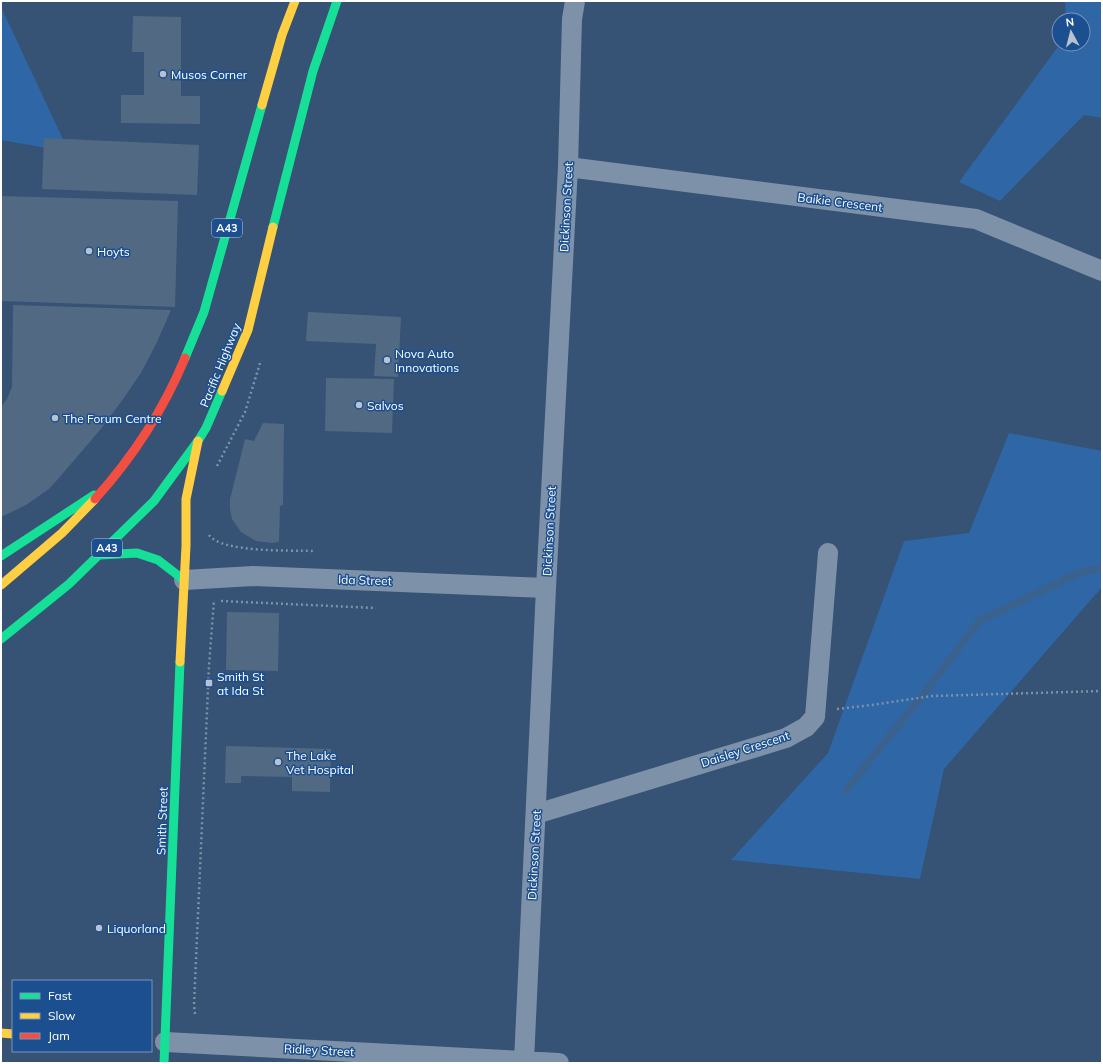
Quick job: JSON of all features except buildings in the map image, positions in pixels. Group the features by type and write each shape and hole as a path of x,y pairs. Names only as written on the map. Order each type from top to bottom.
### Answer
{"main road":[{"name":"A43","path":"1,585 69,526 104,488 138,446 154,422 187,356 204,312 282,35 295,1"},
{"name":"Pacific Highway","path":"1,639 69,584 154,501 198,441 214,413 248,330 260,276 313,71 338,1"},
{"name":"Smith Street","path":"164,1063 161,1041 186,546 186,499 198,441"},
{"path":"1,556 104,488"},
{"path":"100,554 137,553 158,560 184,580"},
{"path":"1,1033 12,1034"}],"street":[{"name":"Dickinson Street","path":"524,1061 546,588 568,167 572,19 575,1"},
{"name":"Baikie Crescent","path":"568,167 976,219 1102,271"},
{"name":"Daisley Crescent","path":"536,814 786,738 806,727 815,717 828,553"},
{"name":"Ida Street","path":"184,580 253,576 546,588"},
{"name":"Ridley Street","path":"161,1041 559,1063"}],"path":[{"path":"254,549 313,551"},
{"path":"195,1014 196,946 213,600 376,608"},
{"path":"816,703 832,709 932,696 1102,691"}],"shaded area":[{"path":"1065,1 1102,1 1102,118 1084,115 1000,201 959,182 1054,52 1091,52 1091,12 1066,12"},
{"path":"1,7 69,152 1,140"},
{"path":"1009,433 1102,451 1102,587 944,769 920,879 731,860 828,753 904,541 969,533"}],"waterway":[{"path":"846,790 929,687 979,621 1080,572 1102,568"}],"traffic: fast":[{"path":"273,227 313,71 337,1"},
{"path":"185,358 204,312 262,105"},
{"path":"1,639 69,584 154,501 198,441 206,428 222,391"},
{"path":"1,556 94,495"},
{"path":"100,555 137,553 158,560 184,580"},
{"path":"164,1063 180,662"}],"traffic: slow":[{"path":"262,105 282,35 295,1"},
{"path":"222,391 248,330 273,227"},
{"path":"180,662 186,546 186,499 198,441"},
{"path":"1,585 62,533 95,499"},
{"path":"1,1033 12,1034"}],"traffic: jam":[{"path":"95,499 122,467 146,433 167,396 185,358"}],"place":[{"name":"Musos Corner","path":"163,74"},
{"name":"Hoyts","path":"89,251"},
{"name":"Nova Auto Innovations","path":"387,360"},
{"name":"Salvos","path":"359,405"},
{"name":"The Forum Centre","path":"55,418"},
{"name":"Smith St at Ida St","path":"209,683"},
{"name":"The Lake Vet Hospital","path":"278,762"},
{"name":"Liquorland","path":"99,928"}]}
